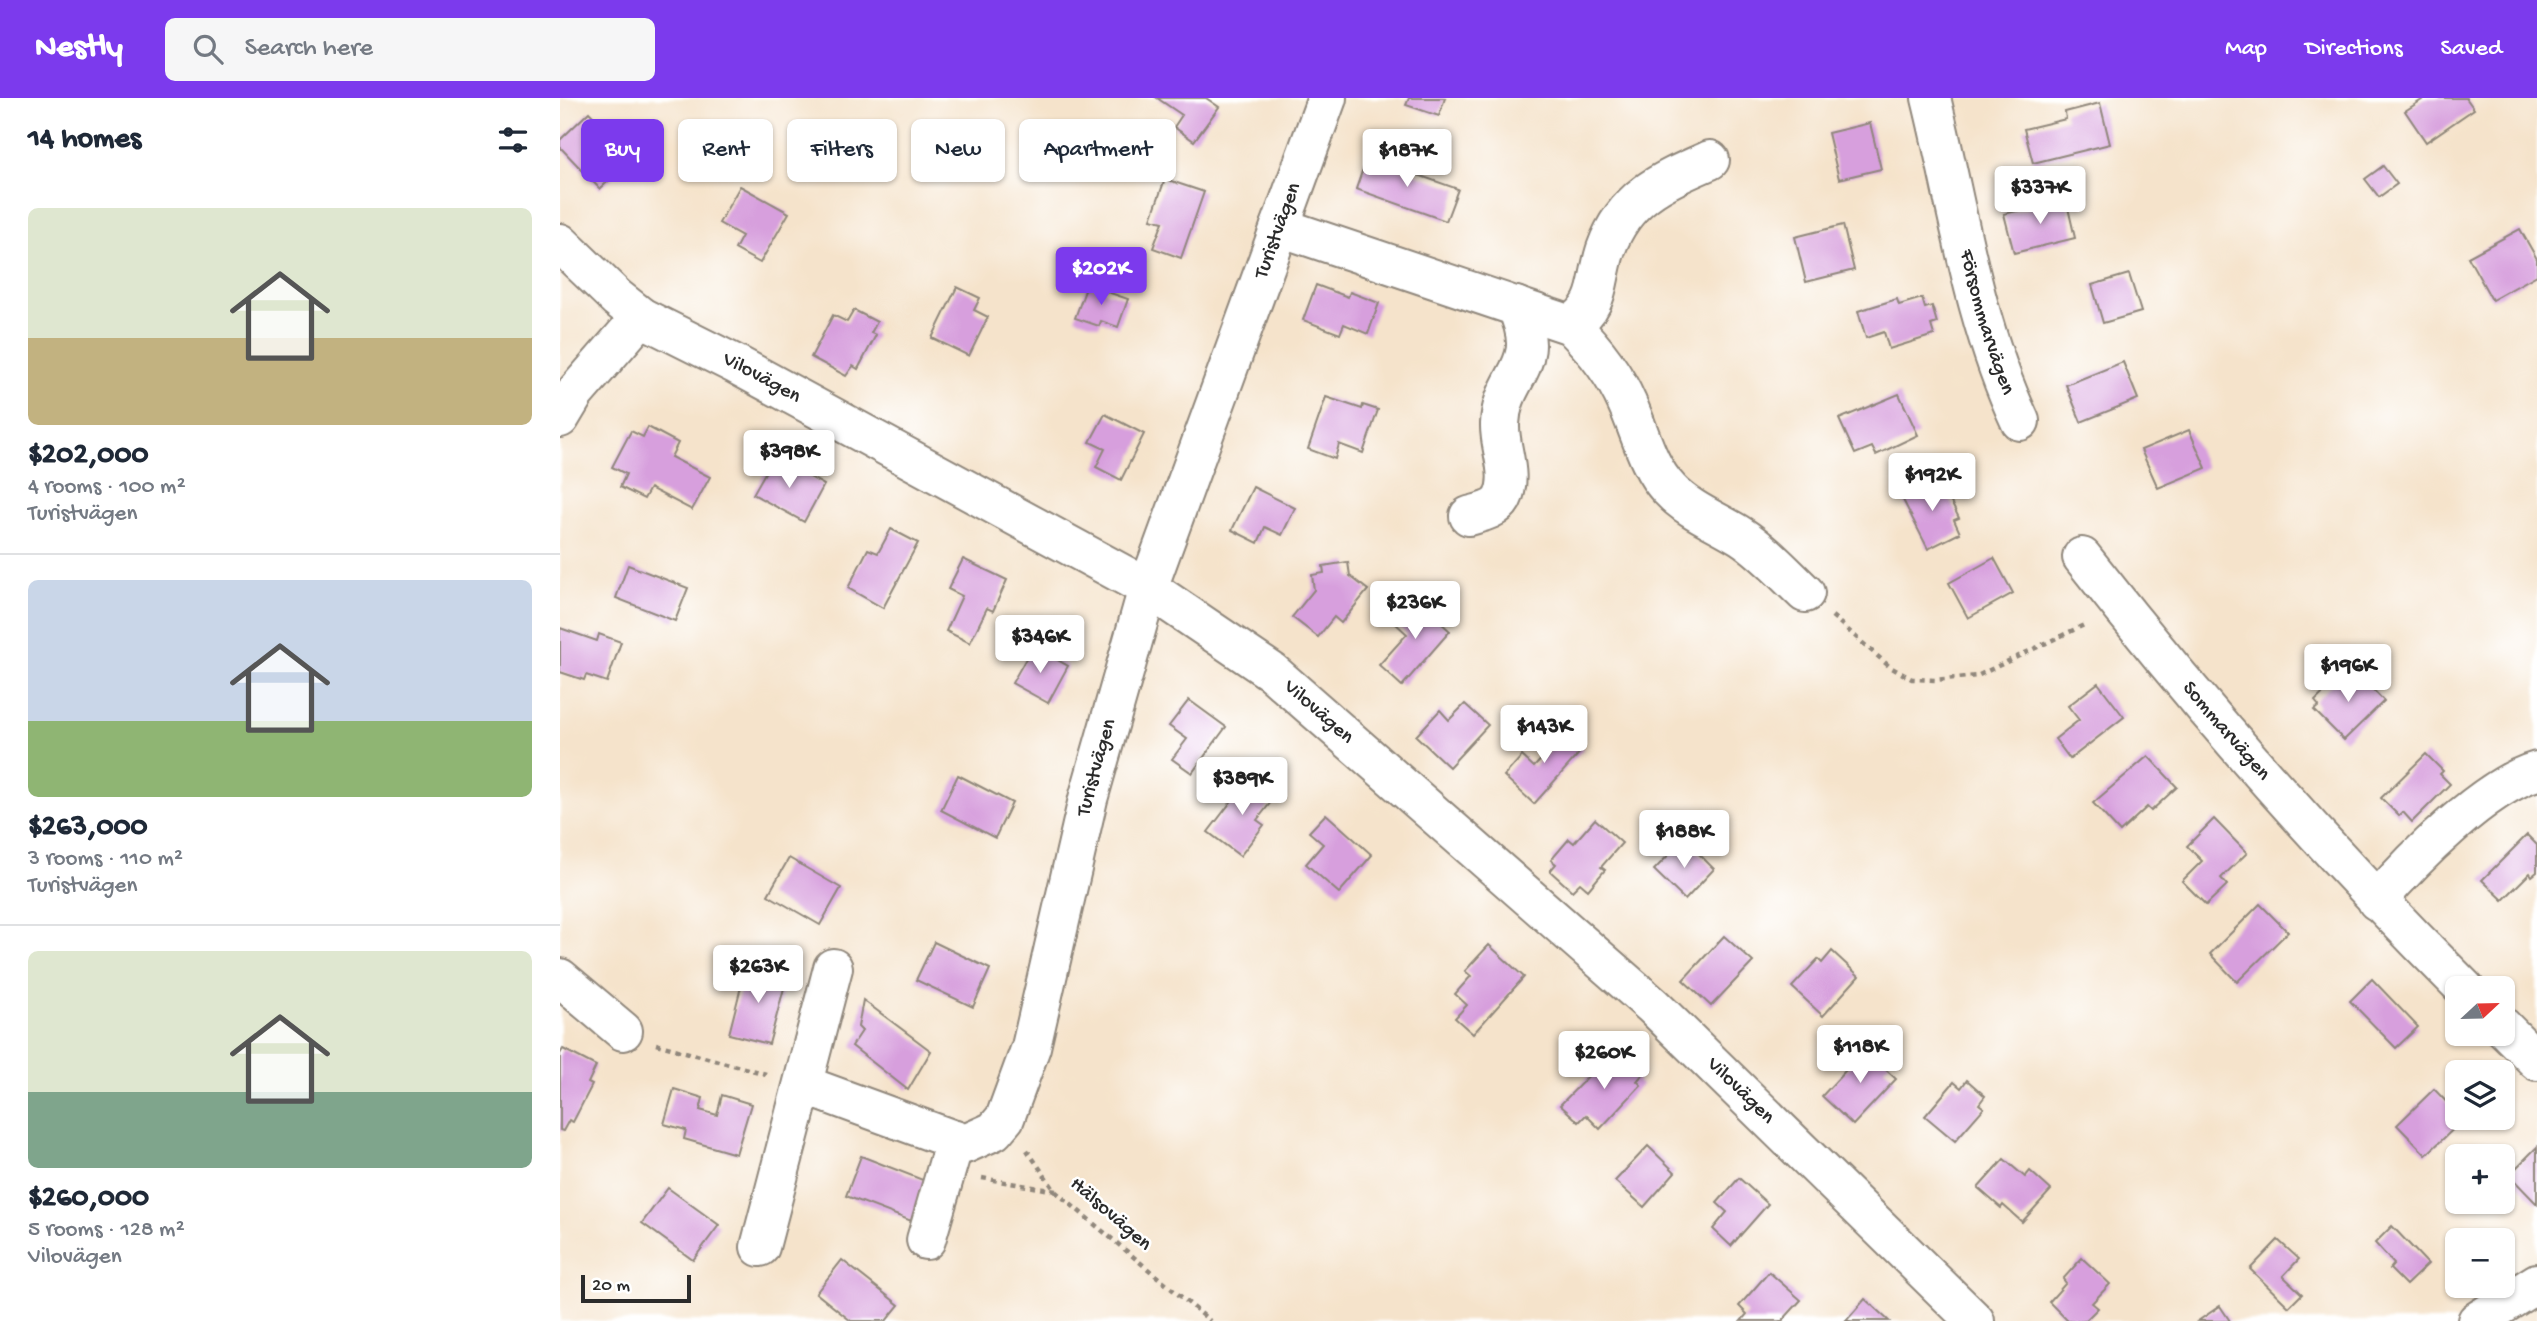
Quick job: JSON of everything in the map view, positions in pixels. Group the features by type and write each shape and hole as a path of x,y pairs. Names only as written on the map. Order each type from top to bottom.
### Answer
{"street":[{"name":"Turistvägen","path":"1005,1118 1031,1047 1088,799 1148,588 1327,98"},
{"name":"Försommarvägen","path":"1931,98 1961,243 1988,343 2020,421"},
{"path":"1571,325 1586,315 1600,281 1606,250 1622,218 1646,191 1674,175 1710,160"},
{"path":"1280,228 1571,325 1608,367 1626,400 1654,467 1669,489 1688,505 1744,537 1805,593"},
{"name":"Vilovägen","path":"560,243 617,298 641,317 761,377 1148,588 1272,672 1653,1006 1976,1321"},
{"path":"1468,516 1490,509 1501,502 1506,484 1500,427 1501,410 1525,356 1528,341 1516,306"},
{"path":"560,418 575,393 641,317"},
{"name":"Sommarvägen","path":"2082,557 2187,688 2377,901 2452,976"},
{"path":"2377,901 2396,878 2483,801 2503,785 2537,771"},
{"path":"760,1247 833,968"},
{"path":"560,978 623,1031"},
{"path":"2515,1039 2537,1061"},
{"path":"804,1085 951,1155"},
{"path":"926,1240 951,1155 965,1144 994,1131 1005,1118"},
{"path":"2477,1321 2537,1283"}],"path":[{"path":"1805,593 1889,667 1912,679 1978,676 2122,607"},
{"path":"623,1031 642,1040 804,1085"},
{"name":"Hälsovägen","path":"1005,1118 1056,1192 1210,1321"},
{"path":"951,1155 995,1182 1056,1192"}],"building":[{"path":"1157,98 1206,98 1219,107 1194,141 1176,128 1182,115"},
{"path":"1409,98 1445,98 1439,116 1406,105"},
{"path":"2425,98 2466,98 2474,109 2426,142 2405,111"},
{"path":"2100,103 2110,144 2033,163 2024,129 2066,119 2065,112"},
{"path":"589,112 596,119 582,119"},
{"path":"581,120 581,169 560,147 560,140"},
{"path":"1870,123 1881,169 1839,179 1828,133"},
{"path":"1367,157 1458,189 1446,221 1356,189"},
{"path":"2383,166 2397,184 2379,197 2365,179"},
{"path":"593,182 607,182 600,189"},
{"path":"1164,182 1174,182 1204,192 1181,258 1153,248 1163,222 1151,219"},
{"path":"740,186 789,213 760,263 735,249 742,236 719,223"},
{"path":"2066,199 2075,238 2014,253 2004,214"},
{"path":"1843,225 1854,270 1806,282 1795,237"},
{"path":"2520,229 2537,259 2537,275 2492,300 2468,257"},
{"path":"2129,274 2141,312 2103,323 2092,285"},
{"path":"1087,285 1128,299 1118,327 1101,321 1099,326 1075,318"},
{"path":"1316,285 1348,297 1350,292 1379,303 1368,334 1344,324 1340,334 1303,320"},
{"path":"957,287 980,298 974,310 988,317 969,356 932,338"},
{"path":"1922,298 1925,308 1932,306 1937,323 1931,325 1934,335 1889,349 1884,332 1866,338 1858,311 1897,299 1899,305"},
{"path":"854,310 877,322 871,333 876,335 858,369 853,366 846,376 811,357 833,315 847,322"},
{"path":"2123,362 2138,399 2081,422 2066,385"},
{"path":"1899,394 1918,435 1876,455 1872,447 1855,454 1839,419"},
{"path":"1326,397 1362,409 1363,405 1378,410 1363,453 1339,444 1335,459 1308,449"},
{"path":"1105,414 1144,434 1121,480 1096,467 1105,449 1090,442"},
{"path":"648,427 678,443 671,457 710,477 692,510 650,488 644,499 620,487 626,474 612,467 631,431 643,437"},
{"path":"2189,430 2206,468 2158,488 2141,450"},
{"path":"774,457 824,485 804,522 753,494"},
{"path":"1938,477 1959,518 1954,520 1960,533 1928,549 1901,496"},
{"path":"1253,487 1295,508 1282,535 1265,527 1258,543 1232,530"},
{"path":"891,529 918,543 883,608 848,588 868,549 878,553"},
{"path":"1994,558 2013,593 1968,618 1949,583"},
{"path":"963,559 1007,580 993,611 987,608 970,643 946,631 962,596 948,589"},
{"path":"1348,562 1350,576 1368,590 1341,623 1334,617 1318,637 1292,617 1314,590 1312,575 1324,573 1323,566"},
{"path":"628,565 688,588 675,621 616,598"},
{"path":"1415,601 1424,609 1431,602 1446,615 1440,622 1450,631 1402,686 1379,665 1407,634 1395,623"},
{"path":"560,628 597,641 599,634 621,642 607,682 586,675 584,680 560,672"},
{"path":"1033,646 1068,666 1048,703 1012,683"},
{"path":"2354,670 2384,701 2344,740 2314,710 2319,706 2315,701 2346,671 2349,675"},
{"path":"2098,683 2124,717 2070,759 2055,739 2079,720 2068,706"},
{"path":"1189,700 1226,727 1192,773 1172,759 1187,739 1169,726"},
{"path":"1465,704 1488,725 1449,767 1416,736 1440,710 1449,720"},
{"path":"1553,723 1583,749 1534,804 1504,776 1522,756 1534,767 1549,751 1537,741"},
{"path":"2426,754 2443,771 2440,774 2450,784 2412,822 2403,812 2399,816 2381,798"},
{"path":"2148,756 2177,787 2151,811 2147,807 2120,832 2093,803"},
{"path":"958,775 1012,803 995,838 941,810"},
{"path":"1250,777 1275,797 1257,820 1264,825 1240,856 1208,832"},
{"path":"1326,814 1372,855 1339,893 1306,864 1323,844 1309,832"},
{"path":"1595,819 1622,843 1601,867 1605,870 1588,890 1580,883 1572,891 1550,871 1556,864 1551,860 1569,839 1574,843"},
{"path":"2214,819 2247,853 2221,878 2227,885 2206,905 2182,881 2202,861 2187,846"},
{"path":"2527,835 2537,845 2537,872 2532,876 2530,873 2503,900 2482,880"},
{"path":"1684,839 1714,869 1685,900 1654,870"},
{"path":"789,858 841,888 820,925 768,895"},
{"path":"2260,904 2288,932 2237,982 2210,954"},
{"path":"1724,936 1753,962 1711,1006 1683,980"},
{"path":"934,942 990,969 973,1007 916,980"},
{"path":"1489,945 1524,977 1473,1034 1455,1018 1467,1005 1455,994 1471,976 1465,971"},
{"path":"1832,951 1859,976 1823,1016 1792,987 1818,959 1822,963"},
{"path":"746,967 787,977 769,1044 729,1034"},
{"path":"2372,979 2418,1027 2396,1048 2350,1001"},
{"path":"863,1000 931,1051 908,1090 852,1046 862,1031 858,1027"},
{"path":"1870,1044 1890,1062 1884,1068 1896,1079 1853,1125 1822,1096"},
{"path":"563,1049 596,1066 588,1083 592,1085 573,1122 569,1120 563,1131 560,1130 560,1054"},
{"path":"1622,1053 1644,1073 1637,1081 1641,1085 1600,1129 1586,1115 1579,1122 1560,1105 1609,1055 1615,1061"},
{"path":"1967,1080 1985,1096 1979,1104 1984,1108 1955,1141 1925,1116 1954,1082 1961,1088"},
{"path":"674,1089 703,1098 700,1110 717,1115 722,1095 751,1104 736,1154 684,1139 686,1130 664,1124"},
{"path":"2434,1089 2445,1100 2445,1130 2452,1130 2426,1155 2397,1125"},
{"path":"1648,1146 1675,1172 1644,1207 1615,1181"},
{"path":"2537,1147 2537,1204 2515,1181 2515,1169"},
{"path":"861,1156 928,1182 914,1222 846,1196"},
{"path":"2004,1159 2025,1177 2030,1171 2051,1190 2022,1222 1978,1188"},
{"path":"1739,1178 1768,1204 1731,1246 1713,1229 1727,1212 1717,1203"},
{"path":"668,1188 719,1225 693,1260 642,1223"},
{"path":"2392,1226 2428,1264 2406,1285 2390,1269 2394,1264 2375,1243"},
{"path":"2278,1240 2299,1259 2283,1276 2302,1294 2289,1307 2250,1269"},
{"path":"2082,1258 2110,1284 2092,1303 2098,1308 2085,1321 2068,1321 2049,1302 2066,1283 2063,1279"},
{"path":"842,1260 899,1305 886,1321 851,1321 816,1293"},
{"path":"1769,1272 1801,1300 1782,1321 1741,1321 1747,1314 1739,1306"},
{"path":"1865,1299 1889,1321 1846,1321"},
{"path":"2220,1306 2230,1321 2198,1321"}]}
